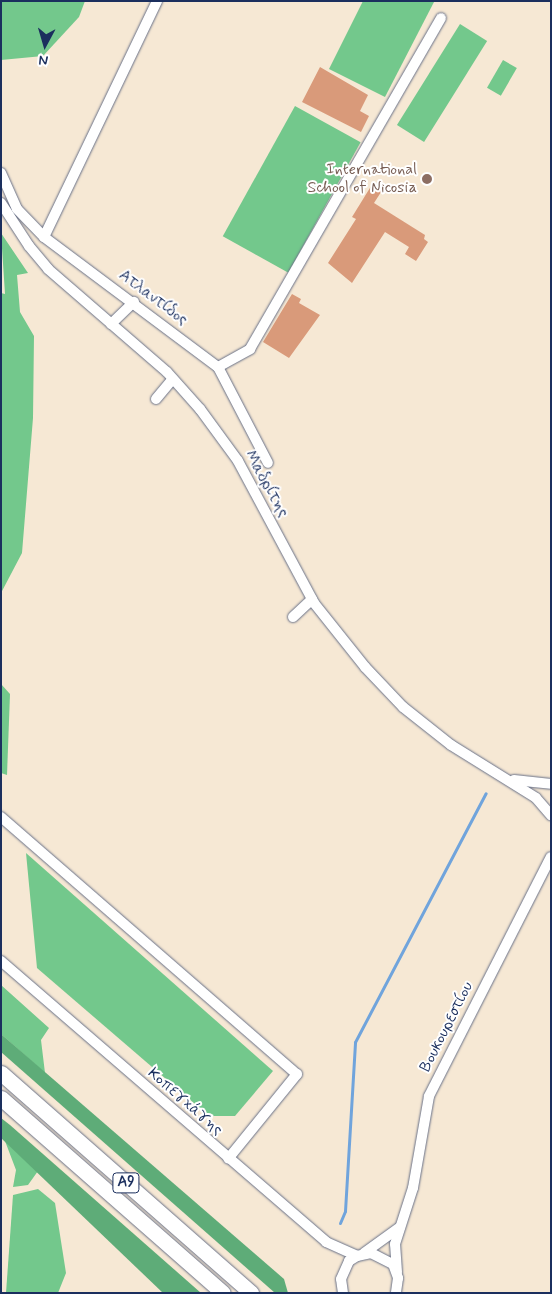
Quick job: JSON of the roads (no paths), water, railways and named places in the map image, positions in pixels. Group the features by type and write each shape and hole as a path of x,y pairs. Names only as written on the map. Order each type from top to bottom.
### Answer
{"highway":[{"name":"A9","path":"1,1073 251,1293"},
{"name":"A9","path":"1,1098 223,1293"}],"street":[{"path":"44,237 156,1"},
{"path":"218,367 250,349 442,18"},
{"name":"Ατλαντίδος","path":"1,173 17,209 44,237 134,302 218,367 268,463"},
{"name":"Μαδρίτης","path":"1,203 29,246 48,269 173,379 238,461 312,599 365,667 403,707 450,745 536,798 551,815"},
{"path":"111,324 134,302"},
{"path":"156,399 173,379"},
{"path":"293,617 312,599"},
{"name":"Μαδρίτης","path":"503,777 539,785 551,784"},
{"path":"551,804 551,810"},
{"path":"1,817 297,1074 228,1158"},
{"name":"Βουκουρεστίου","path":"398,1290 395,1244 404,1222 429,1096 548,868 551,857"},
{"name":"Κοπεγχάγης","path":"1,961 326,1242 360,1254 387,1258 397,1272"},
{"path":"343,1293 340,1279 343,1270 360,1254 386,1240 404,1222"}],"waterway":[{"path":"340,1223 345,1211 355,1042 486,793"}],"place":[{"name":"International School of Nicosia","path":"427,179"}]}
